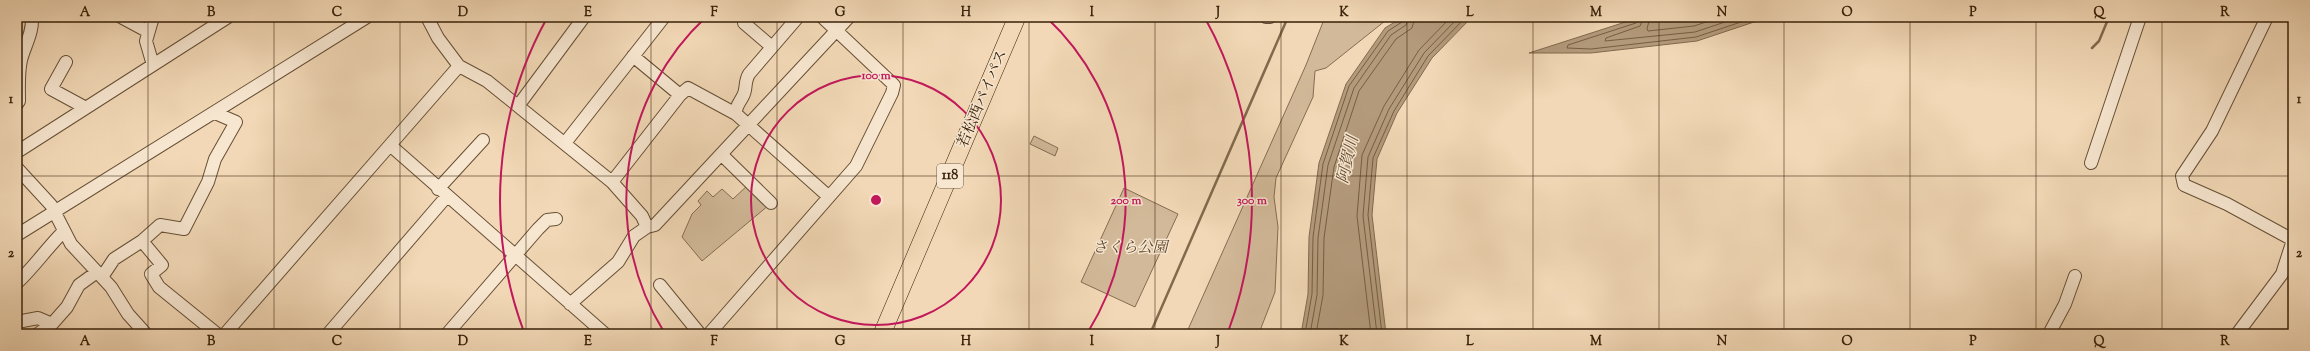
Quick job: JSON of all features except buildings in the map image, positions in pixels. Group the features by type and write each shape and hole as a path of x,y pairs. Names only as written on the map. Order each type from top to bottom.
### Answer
{"highway":[{"name":"若松西バイパス","path":"882,334 1017,17"},
{"name":"若松西バイパス","path":"895,334 1030,17"}],"street":[{"path":"17,104 19,60 33,27 32,17"},
{"path":"121,17 147,31"},
{"path":"153,17 147,31 146,41 153,65"},
{"path":"17,152 228,17"},
{"path":"17,235 367,17"},
{"path":"427,17 438,38 459,66 487,81 612,182 642,216 647,227"},
{"path":"518,106 584,17"},
{"path":"565,143 664,17"},
{"path":"736,114 735,110 744,94 745,81 798,17"},
{"path":"709,334 828,196 856,166 894,85 838,30 822,17"},
{"path":"570,304 618,262 634,236 647,227 655,225 749,126 849,17"},
{"path":"2091,163 2140,17"},
{"path":"2237,334 2282,274 2293,240 2227,204 2184,185 2182,176 2212,131 2268,17"},
{"path":"744,23 772,47"},
{"path":"632,56 680,95"},
{"path":"66,62 51,89 86,108"},
{"path":"225,334 459,66"},
{"path":"612,182 680,95 688,88 736,114 828,196"},
{"path":"38,334 52,324 66,307 74,291 99,274 114,259 142,241 160,225 184,229 208,182 215,159 236,122 215,113"},
{"path":"328,334 443,193 483,140"},
{"path":"390,145 514,256 605,334"},
{"path":"722,154 772,203"},
{"path":"17,168 51,205 63,232 79,254 99,274 146,334"},
{"path":"447,334 547,220 556,219"},
{"path":"17,283 41,259 51,244 63,232"},
{"path":"142,241 162,266 151,274 159,287 217,334"},
{"path":"2054,332 2075,276"},
{"path":"660,285 700,334"},
{"path":"17,322 38,318 52,324"}],"green space":[{"path":"1325,17 1390,17 1326,68 1315,71 1313,97 1276,178 1274,197 1278,227 1275,292 1261,328 1261,334 1186,334 1306,65"},
{"path":"1034,136 1058,148 1055,156 1030,144"},
{"path":"749,184 769,205 702,261 682,237 692,214 701,205 698,201 707,191 713,197 722,189 733,199"},
{"name":"さくら公園","path":"1124,188 1178,214 1135,307 1081,282"}],"water":[{"name":"阿賀川","path":"1403,17 1472,17 1432,58 1397,113 1377,159 1372,215 1386,334 1301,334 1308,294 1309,237 1319,163 1346,84 1385,28"},
{"path":"1641,17 1769,17 1697,41 1591,53 1529,53"}],"waterway":[{"path":"1150,334 1288,17"},
{"path":"2092,48 2099,41 2109,17"}]}
